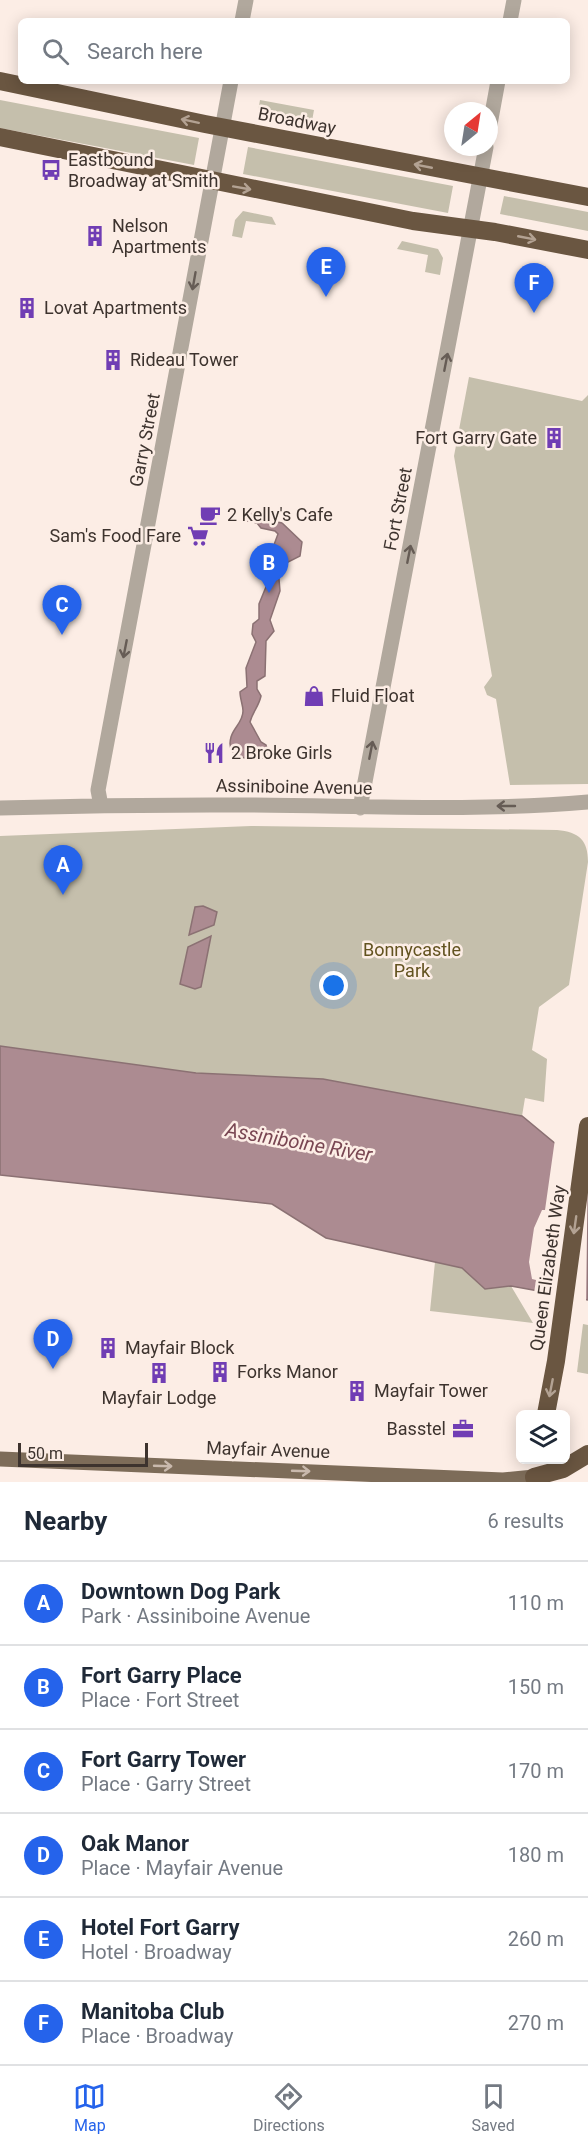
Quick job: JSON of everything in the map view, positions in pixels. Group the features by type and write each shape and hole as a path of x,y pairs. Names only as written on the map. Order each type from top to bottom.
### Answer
{"highway":[{"name":"Broadway","path":"0,81 222,128 588,197"},
{"path":"0,137 212,182 413,221 588,250"},
{"name":"Queen Elizabeth Way","path":"547,1410 556,1361 588,1126"},
{"path":"535,1473 563,1469 588,1454"}],"main road":[{"name":"Mayfair Avenue","path":"0,1459 503,1480 535,1473"}],"street":[{"path":"243,18 246,0"},
{"path":"511,18 514,0"},
{"name":"Garry Street","path":"101,806 98,790 230,84"},
{"path":"494,102 497,84"},
{"name":"Fort Street","path":"360,808 484,156"},
{"name":"Assiniboine Avenue","path":"0,808 101,806 360,808 542,806 588,802"}],"green space":[{"path":"0,100 199,138 194,165 0,128"},
{"path":"260,100 314,110 312,121 258,111"},
{"path":"248,147 453,186 448,213 243,174"},
{"path":"504,196 588,212 588,231 500,214"},
{"path":"243,211 272,217 276,225 246,221 242,238 232,236 235,220"},
{"path":"402,241 438,249 443,258 440,275 425,272 428,255 397,249"},
{"path":"469,377 582,401 588,395 588,784 510,785 496,699 487,695 484,687 492,676 454,456"},
{"name":"Bonnycastle Park","path":"251,826 557,830 581,838 588,854 588,862 569,985 539,1007 532,1050 547,1059 544,1102 525,1098 522,1116 323,1079 196,1073 0,1046 0,836"},
{"path":"435,1262 463,1268 485,1289 511,1286 533,1323 430,1311"},
{"path":"583,1324 588,1325 588,1374 577,1372"}],"water":[{"path":"249,510 263,512 267,520 282,523 302,542 300,556 286,563 281,570 280,591 270,620 274,631 266,641 265,676 257,681 257,689 261,696 250,722 261,742 266,745 268,752 263,758 257,759 235,754 230,744 232,733 243,715 240,692 247,687 246,668 256,642 252,634 253,624 259,619 259,604 275,565 272,550 278,534 275,531 261,528 257,523 247,521"},
{"path":"203,906 217,912 214,925 189,935 195,907"},
{"path":"211,936 201,987 195,989 180,984 188,947"},
{"name":"Assiniboine River","path":"0,1046 196,1073 323,1079 522,1116 568,1154 588,1162 588,1300 511,1286 485,1289 462,1268 326,1238 272,1204 0,1175"}],"pier":[{"path":"555,1139 569,1151 588,1159 586,1303 534,1293 536,1280 532,1279 529,1262 534,1228 542,1210 545,1210"}],"place":[{"name":"Eastbound Broadway at Smith","path":"51,170"},
{"name":"Nelson Apartments","path":"95,236"},
{"name":"Hotel Fort Garry","path":"326,297"},
{"name":"Lovat Apartments","path":"27,308"},
{"name":"Manitoba Club","path":"534,313"},
{"name":"Rideau Tower","path":"113,360"},
{"name":"Fort Garry Gate","path":"554,438"},
{"name":"2 Kelly's Cafe","path":"210,515"},
{"name":"Sam's Food Fare","path":"198,536"},
{"name":"Fort Garry Place","path":"269,593"},
{"name":"Fort Garry Tower","path":"62,635"},
{"name":"Fluid Float","path":"314,696"},
{"name":"2 Broke Girls","path":"214,753"},
{"name":"Downtown Dog Park","path":"63,895"},
{"name":"Mayfair Block","path":"108,1348"},
{"name":"Oak Manor","path":"53,1369"},
{"name":"Forks Manor","path":"220,1372"},
{"name":"Mayfair Lodge","path":"159,1373"},
{"name":"Mayfair Tower","path":"357,1391"},
{"name":"Basstel","path":"463,1429"}]}
